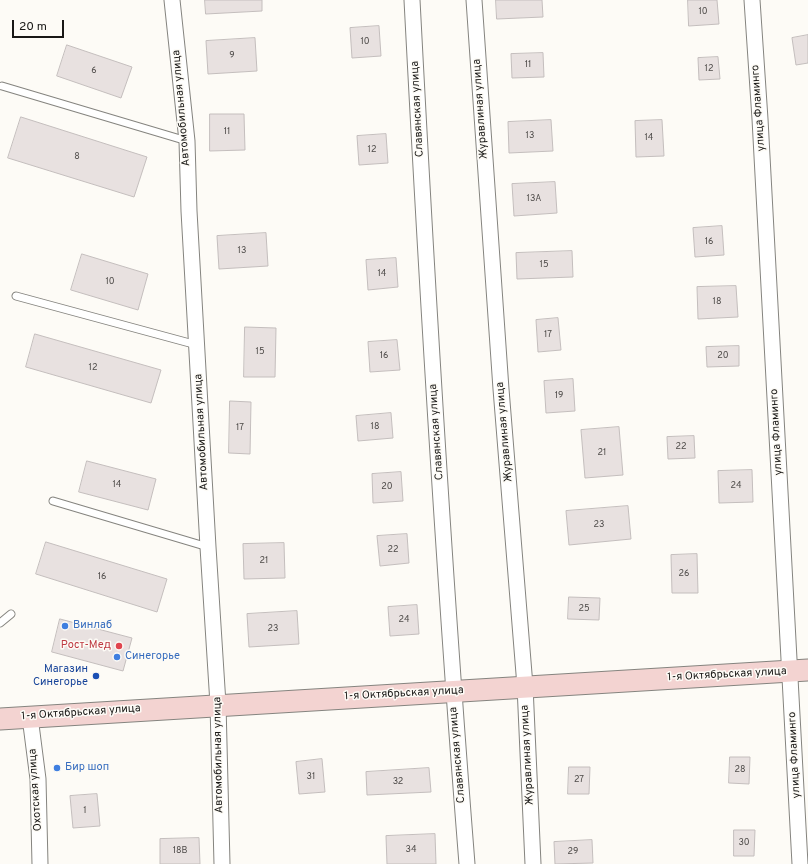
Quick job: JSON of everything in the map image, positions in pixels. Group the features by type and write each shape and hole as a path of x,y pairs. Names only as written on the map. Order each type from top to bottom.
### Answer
{"street":[{"name":"Автомобильная улица","path":"172,0 187,141 208,547 218,704 222,864"},
{"name":"Славянская улица","path":"412,0 422,190 453,691 467,864"},
{"name":"Журавлиная улица","path":"474,0 500,373 525,686 533,864"},
{"name":"улица Фламинго","path":"752,0 799,670 800,864"},
{"name":"1-я Октябрьская улица","path":"0,719 218,704 799,670"},
{"name":"Охотская улица","path":"30,716 38,779 40,864"}],"lane":[{"path":"2,86 187,141"},
{"path":"16,296 197,345"},
{"path":"53,501 208,547"},
{"path":"0,623 10,614"}],"building":[{"path":"205,0 262,0 262,11 206,14"},
{"path":"496,0 542,0 543,17 497,19"},
{"path":"688,0 717,0 719,24 689,26"},
{"path":"379,26 381,56 352,58 350,28"},
{"path":"808,35 808,63 796,65 792,38"},
{"path":"255,38 257,71 208,74 206,41"},
{"path":"67,45 132,67 121,98 57,76"},
{"path":"543,53 544,77 512,78 511,54"},
{"path":"718,57 720,79 699,80 698,58"},
{"path":"210,114 244,114 245,150 210,151"},
{"path":"21,117 147,157 134,197 8,158"},
{"path":"551,120 553,151 509,153 508,122"},
{"path":"662,120 664,156 636,157 635,121"},
{"path":"386,134 388,163 359,165 357,136"},
{"path":"555,182 557,213 514,216 512,184"},
{"path":"722,226 724,255 695,257 693,228"},
{"path":"266,233 268,266 219,269 217,236"},
{"path":"572,251 573,277 517,279 516,253"},
{"path":"82,254 148,274 138,310 71,290"},
{"path":"396,258 398,287 368,290 366,260"},
{"path":"736,286 738,317 698,319 697,287"},
{"path":"558,318 561,350 538,352 536,320"},
{"path":"245,327 276,328 275,377 244,377"},
{"path":"35,334 161,370 151,403 26,367"},
{"path":"397,340 400,370 370,372 368,342"},
{"path":"739,346 739,366 707,367 706,347"},
{"path":"573,379 575,411 546,413 544,381"},
{"path":"230,401 251,402 250,454 229,453"},
{"path":"391,413 393,438 358,441 356,416"},
{"path":"619,427 623,475 585,478 581,430"},
{"path":"694,436 695,458 668,459 667,437"},
{"path":"87,461 156,479 148,510 79,492"},
{"path":"752,470 753,502 719,503 718,471"},
{"path":"401,472 403,501 373,503 372,474"},
{"path":"628,506 631,539 569,545 566,511"},
{"path":"407,534 409,563 380,566 377,536"},
{"path":"46,542 167,579 157,612 36,574"},
{"path":"284,543 285,578 244,579 243,544"},
{"path":"697,554 698,593 672,593 671,555"},
{"path":"569,597 600,598 599,620 568,619"},
{"path":"417,605 419,634 390,636 388,607"},
{"path":"297,611 299,644 249,647 247,614"},
{"path":"60,619 132,638 123,671 52,652"},
{"path":"730,757 750,757 749,784 729,783"},
{"path":"322,759 325,792 299,794 296,762"},
{"path":"569,767 590,767 589,794 568,794"},
{"path":"429,768 431,792 367,795 366,772"},
{"path":"97,794 100,826 73,828 70,796"},
{"path":"734,830 755,830 754,856 734,856"},
{"path":"435,834 436,864 387,864 386,836"},
{"path":"199,838 200,864 160,864 160,839"},
{"path":"592,840 593,863 555,864 554,842"}],"place":[{"name":"Винлаб","path":"65,626"},
{"name":"Рост-Мед","path":"119,646"},
{"name":"Синегорье","path":"117,657"},
{"name":"Магазин Синегорье","path":"96,676"},
{"name":"Бир шоп","path":"57,768"}]}
